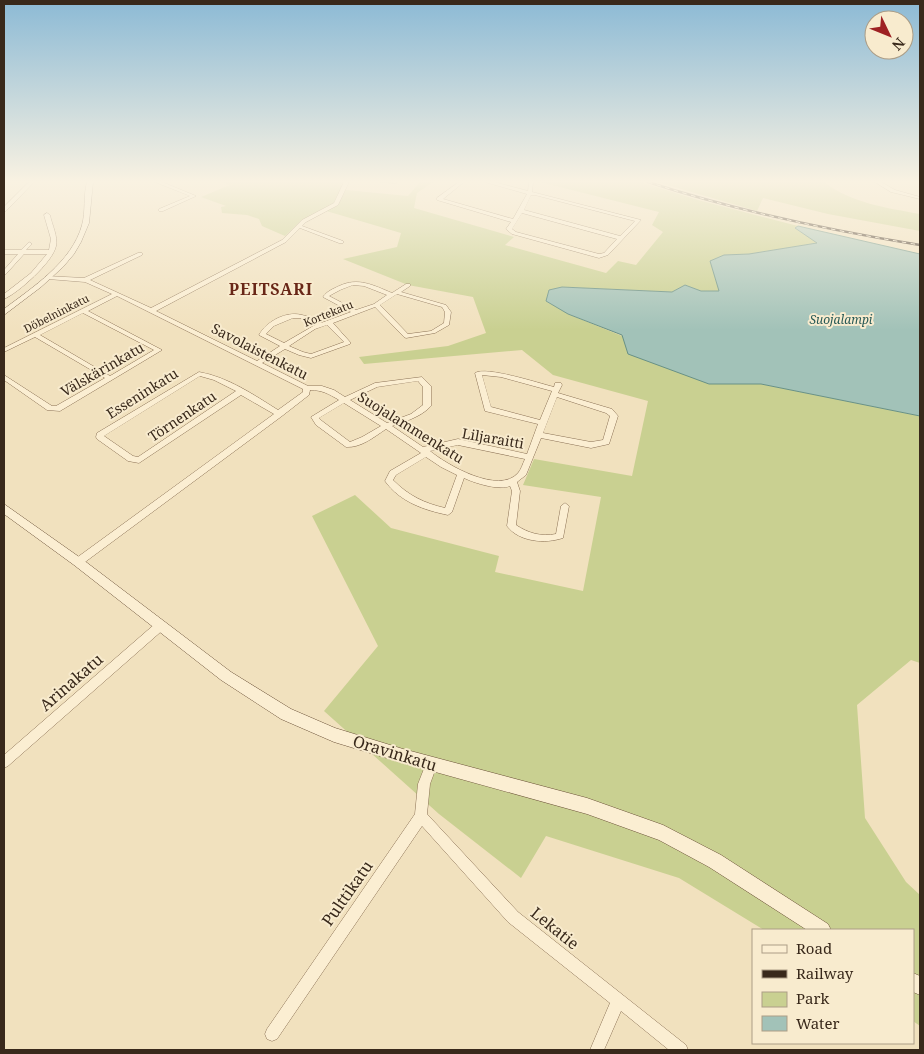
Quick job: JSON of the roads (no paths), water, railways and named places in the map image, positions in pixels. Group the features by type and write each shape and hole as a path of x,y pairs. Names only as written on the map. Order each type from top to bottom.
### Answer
{"street":[{"path":"4,296 39,267 51,252 54,244 51,231"},
{"path":"4,312 48,277 62,262 83,231"},
{"path":"151,311 284,241 294,231"},
{"path":"313,231 341,242"},
{"path":"512,231 599,256 606,254 628,231"},
{"path":"596,231 622,238"},
{"path":"4,273 29,244"},
{"path":"4,252 51,252"},
{"path":"85,280 140,254"},
{"name":"Savolaistenkatu","path":"48,277 85,280 95,283 307,388 306,393 280,414 78,562"},
{"path":"356,312 326,297 328,294 352,282 361,284 444,306 448,312 447,324 443,328 423,335 406,336 376,305"},
{"name":"Kortekatu","path":"258,363 320,325 376,305 408,285"},
{"name":"Döbelninkatu","path":"4,350 117,294"},
{"name":"Välskärinkatu","path":"4,377 50,408 57,409 159,350 84,311"},
{"path":"320,325 298,316 286,317 265,329 262,335 302,354 311,356 348,343 328,322"},
{"path":"36,335 109,378"},
{"path":"538,435 591,445 606,442 614,416 609,411 556,390 501,375 478,373 488,409 543,423"},
{"name":"Esseninkatu","path":"139,460 131,459 100,437 100,435 199,374 206,374 240,392"},
{"path":"420,379 427,386 427,406 420,413 387,426 361,443 349,445 319,423 316,417 344,400 375,385 420,379"},
{"name":"Suojalammenkatu","path":"307,388 319,388 344,400 387,426 424,452 475,480 505,485 512,481"},
{"path":"556,390 522,476 512,481 516,491 511,526 531,537 549,540 560,536 565,506"},
{"path":"240,392 280,414"},
{"name":"Törnenkatu","path":"139,460 240,392"},
{"name":"Liljaraitti","path":"462,474 448,512 420,506 401,494 389,481 393,473 424,452 458,442 530,457"},
{"name":"Oravinkatu","path":"4,508 78,562 226,676 286,714 334,734 431,765 587,806 663,833 715,861 820,929"},
{"name":"Arinakatu","path":"4,762 160,626"},
{"path":"422,816 424,784 431,765"},
{"name":"Lekatie","path":"422,816 513,917 618,1002 682,1050"},
{"name":"Pulttikatu","path":"272,1034 422,816"},
{"path":"597,1050 618,1002"}],"water":[{"name":"Suojalampi","path":"800,231 821,231 920,254 920,416 761,384 709,384 628,354 622,335 568,314 546,301 549,290 562,287 672,292 685,285 701,291 719,291 710,261 724,255 749,254 817,243"}],"railway":[{"path":"842,231 920,245"}],"district":[{"name":"PEITSARI","path":"271,289"}]}
